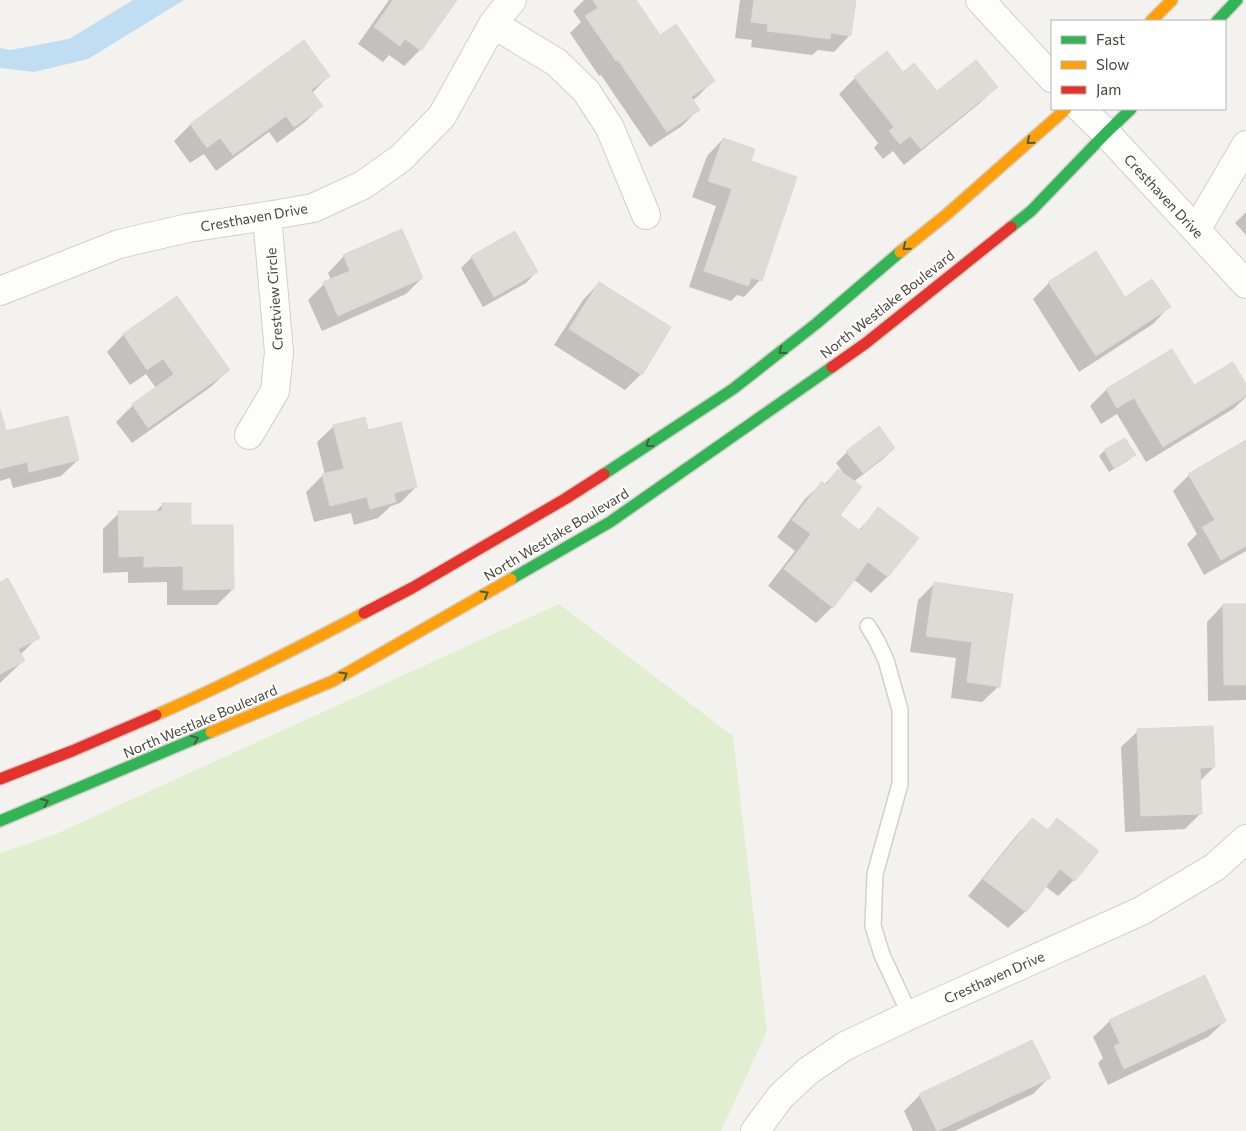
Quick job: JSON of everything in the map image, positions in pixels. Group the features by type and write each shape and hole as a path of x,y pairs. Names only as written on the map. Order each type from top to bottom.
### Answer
{"main road":[{"path":"1153,20 1172,0"},
{"path":"1218,20 1237,0"},
{"name":"North Westlake Boulevard","path":"0,779 72,751 211,691 306,644 412,588 565,499 733,389 817,323 946,215 1065,110"},
{"name":"North Westlake Boulevard","path":"0,821 333,681 610,522 866,343 1031,211 1129,110"}],"street":[{"name":"Cresthaven Drive","path":"0,291 119,244 188,228 313,208 363,185 401,158 442,116 493,24 512,0"},
{"path":"980,0 1051,77"},
{"path":"493,24 556,62 586,91 610,128 646,215"},
{"name":"Cresthaven Drive","path":"1082,110 1106,133 1246,284"},
{"path":"1196,230 1246,145"},
{"name":"Crestview Circle","path":"249,435 275,391 279,352 268,216"},
{"name":"Cresthaven Drive","path":"755,1131 781,1096 808,1070 845,1046 1141,911 1215,867 1246,838"}],"lane":[{"path":"868,626 886,660 900,710 900,784 875,874 873,926 882,955 910,1015"}],"green space":[{"path":"559,604 733,736 767,1031 721,1131 0,1131 0,853 56,834"}],"water":[{"path":"133,0 184,0 88,59 34,72 0,68 0,48 10,50 69,39"}],"building":[{"path":"393,0 457,0 421,51 405,39 400,46 374,27"},
{"path":"593,0 636,0 660,35 676,24 715,81 691,97 700,110 667,132 618,60 616,61 585,16 598,8"},
{"path":"754,0 856,0 851,36 831,33 830,39 767,31 768,24 751,22"},
{"path":"304,40 330,76 311,90 323,106 294,127 286,116 233,155 220,138 207,148 190,124"},
{"path":"887,51 903,72 914,63 937,91 976,60 998,87 921,149 910,136 900,144 889,131 894,127 854,77"},
{"path":"723,138 755,149 751,161 797,177 762,281 751,278 748,286 704,271 732,189 708,181"},
{"path":"402,229 423,278 338,316 323,282 350,271 343,255"},
{"path":"515,231 538,272 494,297 471,256"},
{"path":"1096,251 1125,297 1152,279 1171,307 1096,356 1048,282"},
{"path":"599,282 671,327 642,375 569,329"},
{"path":"177,296 230,370 148,428 132,404 174,374 163,359 147,370 123,334"},
{"path":"1172,349 1194,385 1233,362 1246,384 1246,396 1163,447 1134,398 1117,408 1106,389"},
{"path":"0,409 6,431 68,416 79,460 29,472 27,462 0,469"},
{"path":"365,417 368,430 401,422 417,487 394,493 396,502 370,509 367,497 330,506 322,474 344,469 333,425"},
{"path":"879,426 895,448 863,473 846,451"},
{"path":"1125,438 1136,455 1114,468 1104,450"},
{"path":"1246,440 1246,546 1221,560 1202,527 1215,520 1188,474"},
{"path":"838,469 862,487 840,515 860,531 878,507 919,538 888,577 868,562 833,608 784,569 811,534 792,520 822,481 826,485"},
{"path":"162,503 191,503 191,525 233,525 234,589 183,590 183,566 144,567 144,556 119,557 118,511 162,511"},
{"path":"8,578 40,638 18,649 25,661 0,674 0,582"},
{"path":"934,582 1013,594 1000,687 967,682 972,642 926,636"},
{"path":"1223,604 1246,604 1246,685 1224,685"},
{"path":"1213,726 1215,767 1200,768 1202,814 1141,816 1137,729"},
{"path":"1032,818 1048,830 1057,818 1099,851 1075,881 1060,869 1026,912 983,879"},
{"path":"1205,975 1226,1021 1124,1069 1114,1046 1120,1043 1109,1020"},
{"path":"1032,1040 1051,1078 937,1131 919,1094"}],"traffic: fast":[{"path":"1218,20 1237,0"},
{"path":"1011,227 1031,211 1130,110"},
{"path":"604,474 733,389 817,323 900,252"},
{"path":"511,579 610,522 832,367"},
{"path":"0,821 211,732"}],"traffic: slow":[{"path":"1152,20 1172,0"},
{"path":"900,252 946,215 1065,110"},
{"path":"211,732 333,681 511,579"},
{"path":"156,715 261,666 364,613"}],"traffic: jam":[{"path":"832,367 866,343 1011,227"},
{"path":"364,613 412,588 565,499 604,474"},
{"path":"0,779 156,715"}]}
